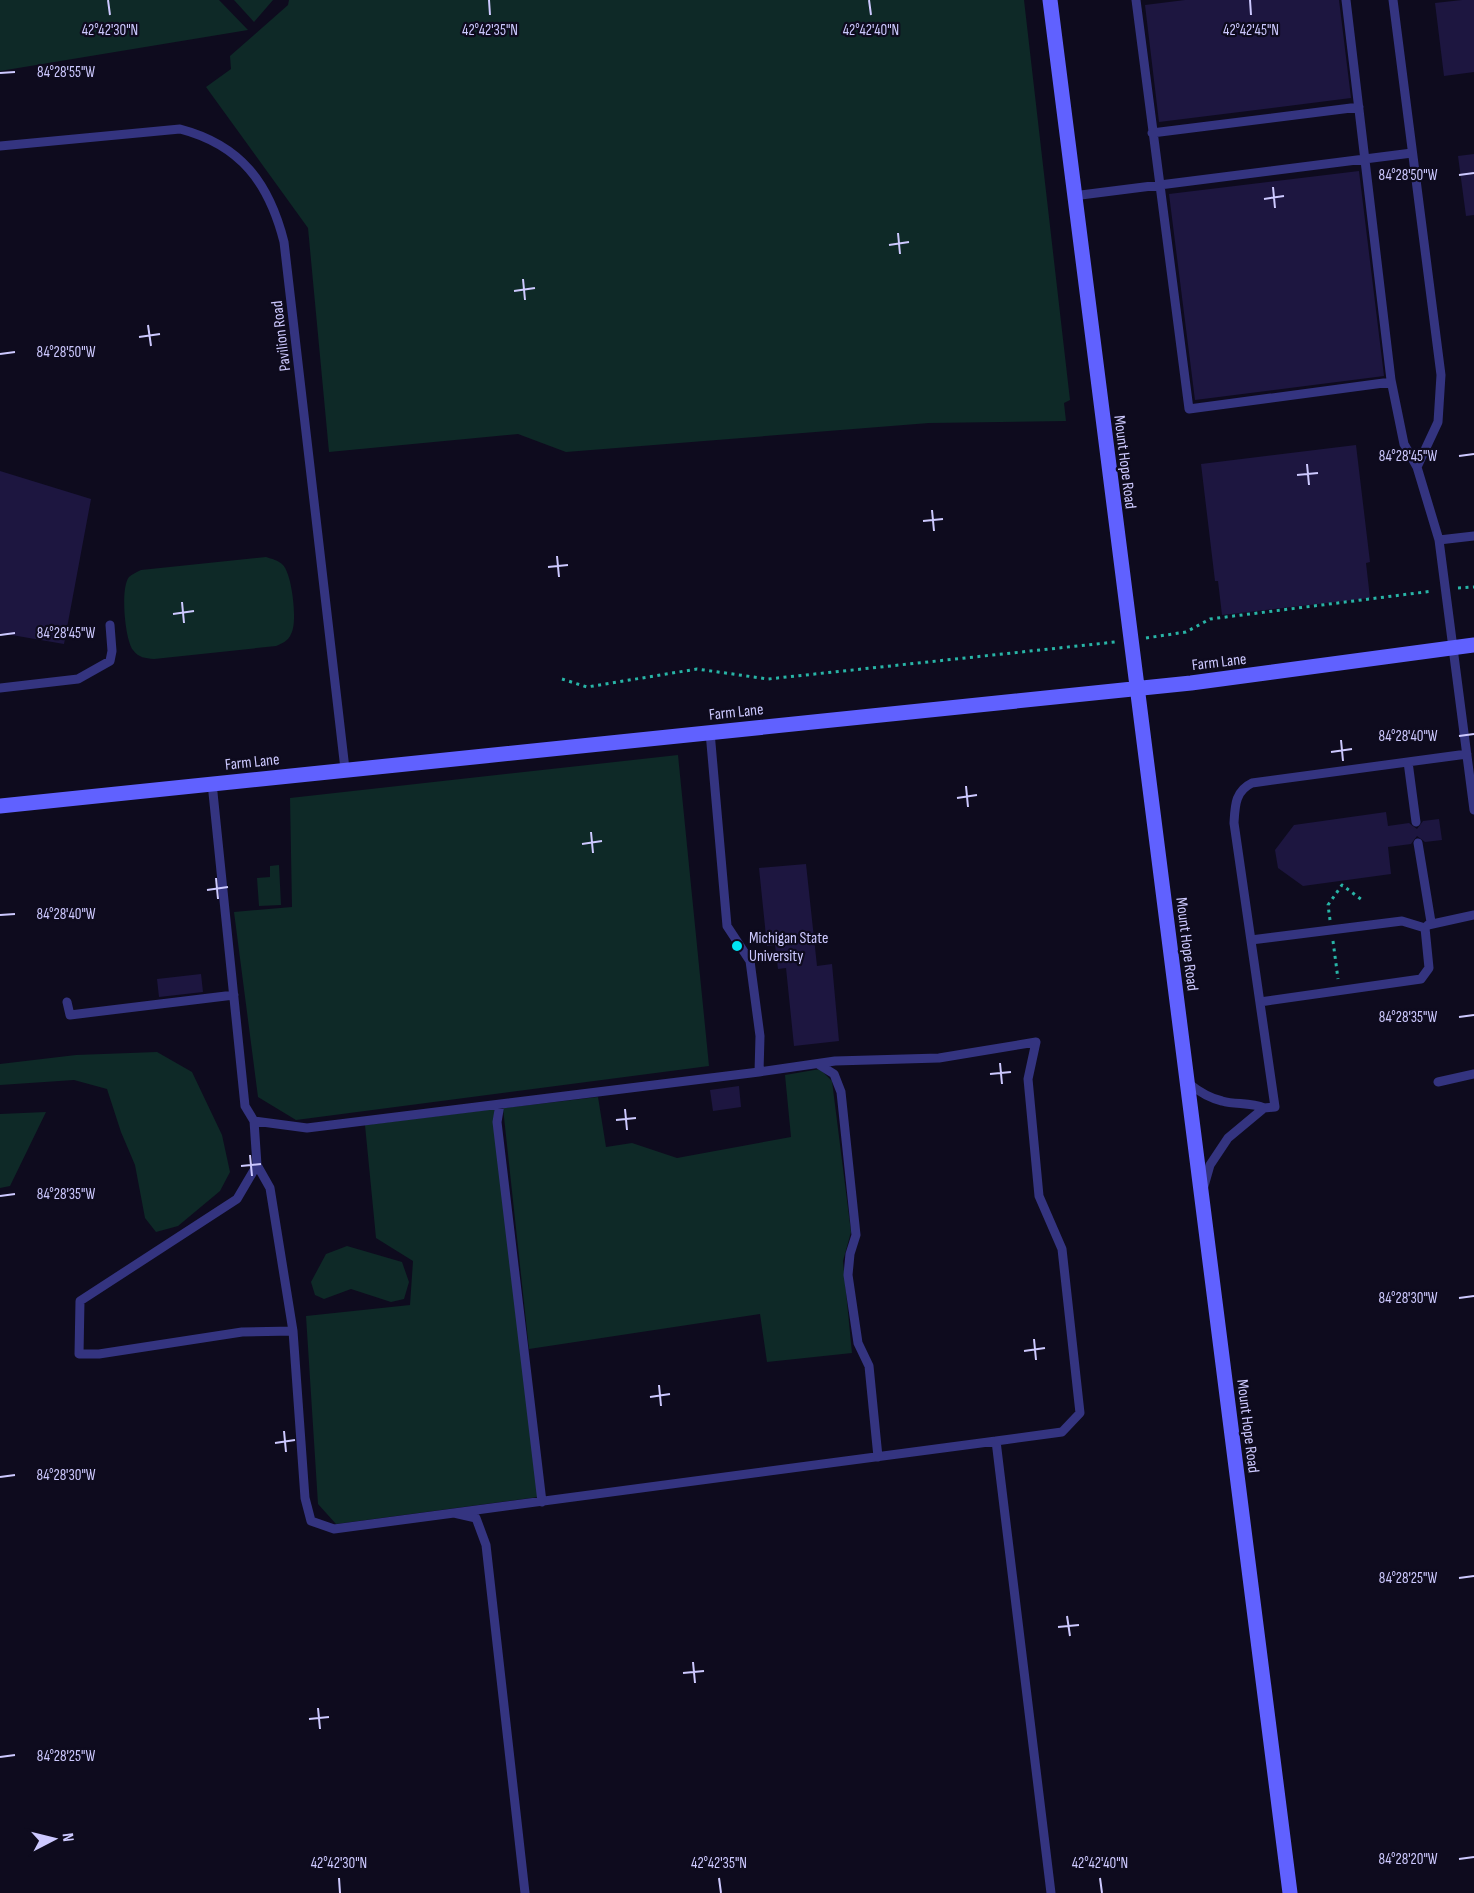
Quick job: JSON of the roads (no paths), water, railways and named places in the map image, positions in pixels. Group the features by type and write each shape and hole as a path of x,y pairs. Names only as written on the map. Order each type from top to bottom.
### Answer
{"street":[{"name":"Mount Hope Road","path":"1050,0 1073,196 1290,1893"},
{"name":"Farm Lane","path":"0,806 1137,689 1474,645"}],"lane":[{"path":"1136,0 1189,409 1391,382"},
{"path":"1346,0 1391,382 1404,444 1417,467 1439,540 1455,648 1474,810"},
{"path":"1393,0 1441,375 1438,422 1417,467"},
{"path":"1152,133 1359,107"},
{"name":"Pavilion Road","path":"0,146 180,129 204,135 225,148 246,166 265,188 276,213 284,242 345,769"},
{"path":"1073,196 1412,153"},
{"path":"1439,540 1474,536"},
{"path":"0,688 78,680 92,674 110,661 112,651 110,625"},
{"path":"710,732 727,926 750,961 760,1036 759,1072"},
{"path":"1187,1083 1205,1095 1222,1101 1252,1103 1264,1108 1275,1107 1234,823 1235,803 1239,794 1252,783 1467,754"},
{"path":"1408,762 1416,822"},
{"path":"212,783 245,1107 254,1120 257,1165 270,1188 293,1330 305,1498 311,1521 334,1529 996,1442 1062,1432 1080,1413 1062,1249 1039,1196 1028,1079 1036,1042 939,1058 818,1064 307,1128 254,1120"},
{"path":"1260,1002 1421,980 1429,968 1428,925 1418,843"},
{"path":"1251,940 1402,921 1428,925 1474,915"},
{"path":"67,1002 70,1016 234,995"},
{"path":"818,1064 834,1074 841,1092 856,1235 850,1254 848,1275 858,1343 869,1366 878,1457"},
{"path":"1438,1082 1474,1074"},
{"path":"500,1104 497,1122 542,1502"},
{"path":"1201,1194 1210,1165 1228,1138 1264,1108"},
{"path":"257,1165 237,1199 80,1301 79,1354 99,1354 242,1332 293,1330"},
{"path":"996,1442 1051,1893"},
{"path":"454,1514 476,1518 486,1545 525,1893"}],"place":[{"name":"Michigan State University","path":"737,946"}]}
